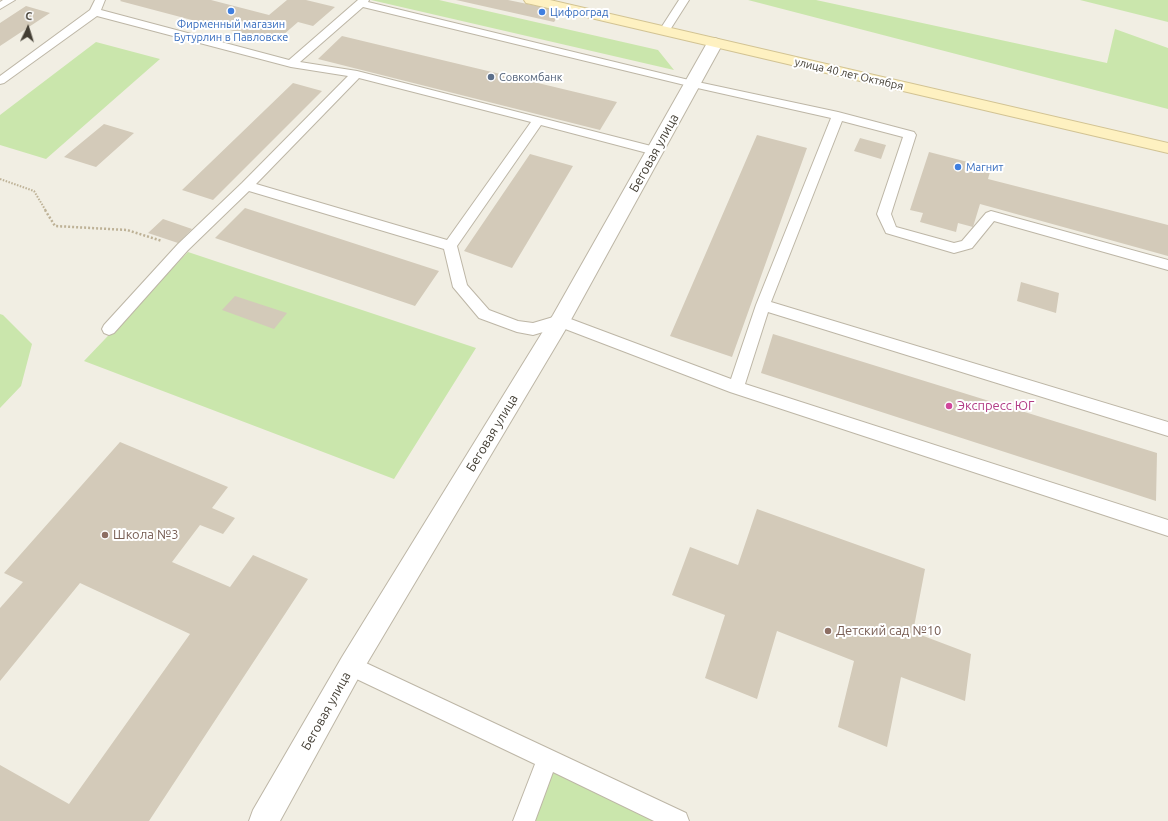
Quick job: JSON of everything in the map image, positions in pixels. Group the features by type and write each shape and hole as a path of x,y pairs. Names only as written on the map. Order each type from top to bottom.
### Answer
{"street":[{"name":"улица 40 лет Октября","path":"531,0 1168,148"},
{"name":"Беговая улица","path":"264,821 351,666 560,321 715,43"}],"lane":[{"path":"0,6 10,0"},
{"path":"0,81 95,12 100,0"},
{"path":"664,31 684,0"},
{"path":"291,64 363,1 693,84 838,116 910,136 884,214 892,230 954,248 966,245 991,216 1168,265"},
{"path":"95,12 291,64 357,74 655,151"},
{"path":"109,329 183,248 247,186 357,74"},
{"path":"736,387 763,305 838,116"},
{"path":"538,120 450,246 460,287 484,314 517,326 534,329 560,321 736,387 1168,528"},
{"path":"247,186 450,246"},
{"path":"763,305 1168,429"},
{"path":"351,666 678,821"},
{"path":"524,821 547,760"}],"path":[{"path":"0,180 34,191 55,226 127,230 183,248"}],"green space":[{"path":"371,0 439,0 658,50 674,70"},
{"path":"748,0 816,0 1107,63 1115,29 1168,48 1168,109"},
{"path":"1080,0 1168,0 1168,22"},
{"path":"96,42 160,59 46,159 0,145 0,115"},
{"path":"188,252 476,348 394,479 84,361"},
{"path":"0,314 3,315 32,344 21,386 0,408"},
{"path":"547,760 678,821 524,821"}],"building":[{"path":"211,0 269,15 287,0 306,0 335,7 313,26 298,22 275,42 120,1"},
{"path":"456,0 508,0 562,11 554,22"},
{"path":"26,6 50,13 0,46 0,23"},
{"path":"342,36 617,102 600,130 318,59"},
{"path":"293,83 322,91 213,200 182,190"},
{"path":"104,124 134,133 96,167 64,157"},
{"path":"757,135 807,148 732,357 670,336"},
{"path":"860,138 886,145 881,159 854,151"},
{"path":"929,152 991,168 988,179 1168,225 1168,256 980,204 973,227 958,223 956,232 920,222 923,213 910,210"},
{"path":"530,154 573,166 512,268 464,251"},
{"path":"245,208 439,271 415,306 215,238"},
{"path":"163,219 192,229 178,243 148,233"},
{"path":"1021,282 1059,293 1056,313 1017,301"},
{"path":"235,296 287,313 274,329 222,310"},
{"path":"773,334 1157,453 1156,501 761,373"},
{"path":"120,442 228,487 212,508 235,518 223,534 200,525 172,562 230,587 253,555 308,579 149,821 0,821 0,765 69,804 190,634 80,583 0,681 0,608 23,582 4,573"},
{"path":"757,509 925,569 913,632 971,654 965,701 901,677 887,747 838,727 854,661 777,631 757,699 705,678 725,615 672,595 690,547 738,565"}],"place":[{"name":"Фирменный магазин Бутурлин в Павловске","path":"231,11"},
{"name":"Цифроград","path":"542,12"},
{"name":"Совкомбанк","path":"491,77"},
{"name":"Магнит","path":"958,167"},
{"name":"Экспресс ЮГ","path":"949,406"},
{"name":"Школа №3","path":"105,535"},
{"name":"Детский сад №10","path":"828,631"}]}
